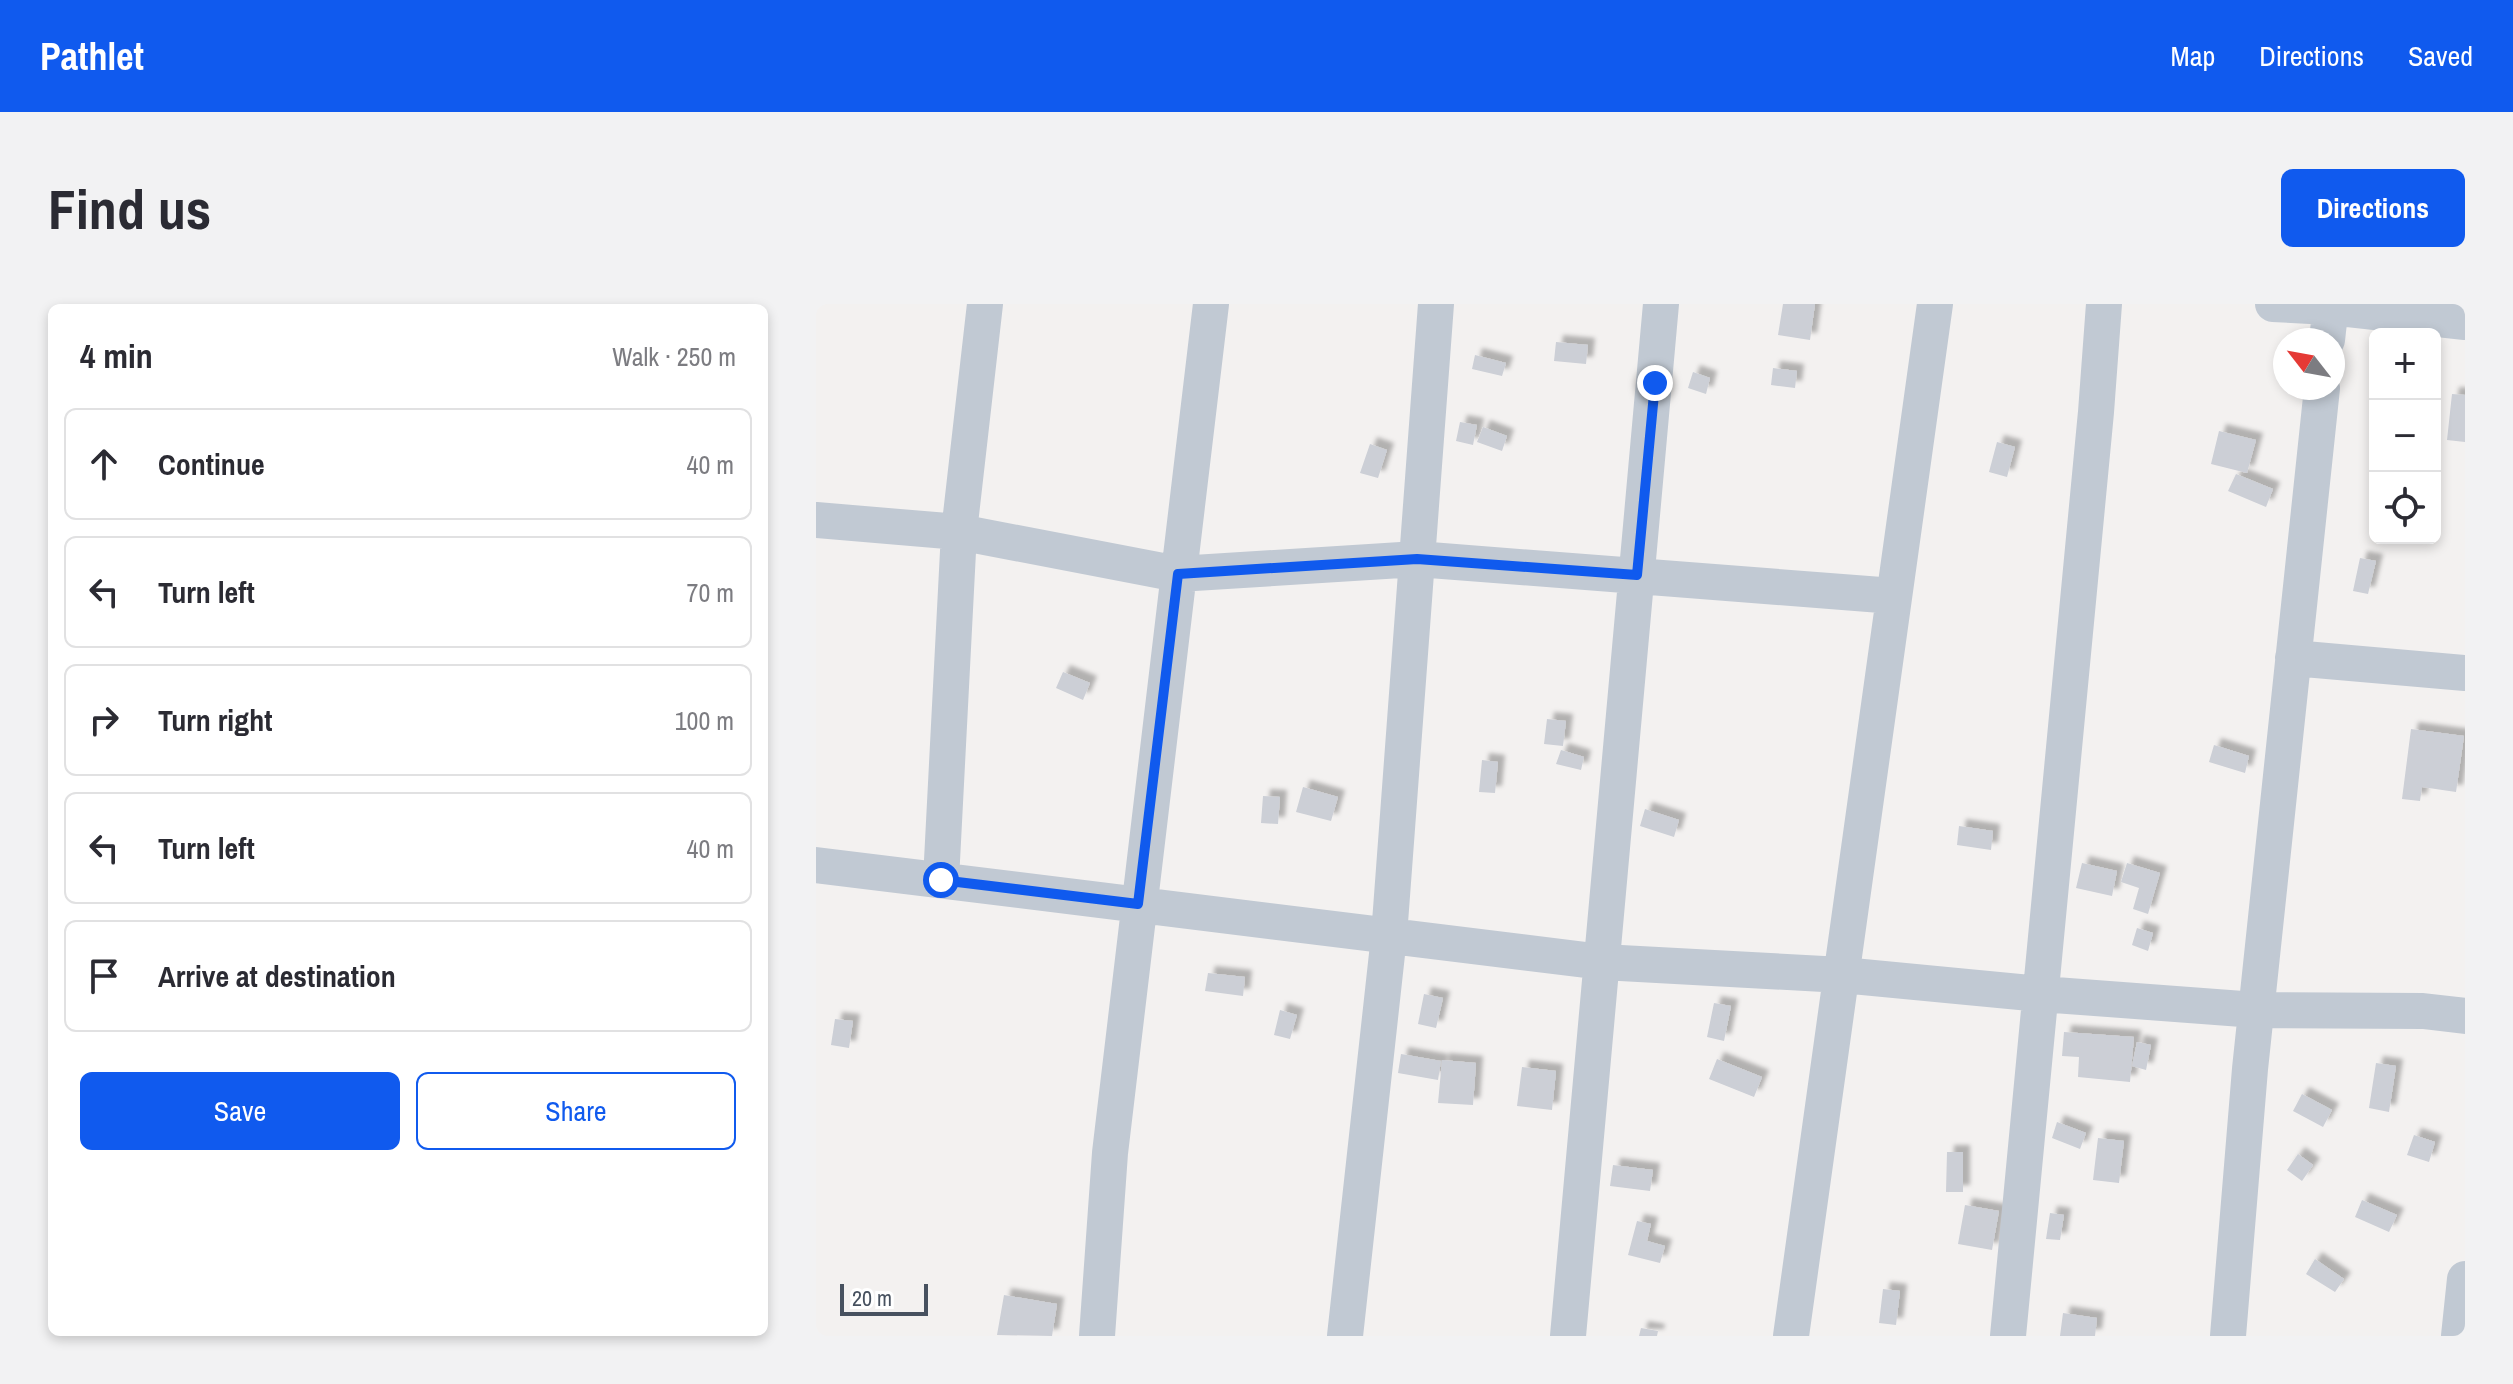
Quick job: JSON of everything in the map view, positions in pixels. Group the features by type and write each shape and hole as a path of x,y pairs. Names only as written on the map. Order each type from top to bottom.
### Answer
{"street":[{"path":"941,880 959,532 985,304"},
{"path":"1097,1336 1110,1153 1211,304"},
{"path":"1345,1336 1389,936 1436,304"},
{"path":"1568,1336 1661,304"},
{"path":"1791,1336 1935,304"},
{"path":"2008,1336 2095,427 2104,304"},
{"path":"2273,304 2329,317 2465,322"},
{"path":"2228,1336 2256,1010 2321,400"},
{"path":"816,520 959,532 1178,574 1417,559 1894,596"},
{"path":"2293,658 2465,673"},
{"path":"816,865 1602,962 1842,975 2256,1010 2423,1011 2465,1016"},
{"path":"2459,1336 2465,1279"}],"building":[{"path":"1783,304 1815,304 1810,340 1778,335"},
{"path":"1556,342 1588,345 1586,364 1554,361"},
{"path":"1475,355 1506,363 1502,376 1472,369"},
{"path":"1773,368 1797,371 1795,388 1771,385"},
{"path":"1693,372 1710,378 1706,394 1688,388"},
{"path":"2452,394 2465,395 2465,442 2447,440"},
{"path":"1460,422 1477,425 1473,445 1456,441"},
{"path":"1483,427 1507,436 1502,451 1477,442"},
{"path":"2219,431 2256,440 2247,473 2211,464"},
{"path":"1997,442 2015,447 2007,477 1989,472"},
{"path":"1370,444 1387,450 1378,478 1360,473"},
{"path":"2236,474 2273,489 2266,507 2228,491"},
{"path":"2360,558 2376,561 2368,594 2353,591"},
{"path":"1063,672 1090,683 1083,700 1056,688"},
{"path":"1547,719 1566,721 1563,746 1544,744"},
{"path":"2411,729 2464,736 2456,792 2422,787 2420,801 2402,799"},
{"path":"2214,745 2249,756 2245,773 2209,762"},
{"path":"1561,750 1584,757 1581,770 1556,764"},
{"path":"1482,760 1498,762 1495,793 1479,792"},
{"path":"1303,787 1338,797 1331,821 1296,812"},
{"path":"1263,796 1280,797 1278,824 1261,823"},
{"path":"1645,809 1679,820 1674,837 1640,826"},
{"path":"1959,826 1993,831 1991,850 1957,845"},
{"path":"2082,863 2117,871 2112,896 2076,888"},
{"path":"2127,863 2160,873 2148,914 2133,909 2139,888 2121,882"},
{"path":"2137,928 2153,933 2148,951 2132,945"},
{"path":"1208,973 1245,977 1243,996 1205,991"},
{"path":"1424,994 1443,998 1436,1028 1418,1024"},
{"path":"1714,1003 1731,1006 1724,1041 1707,1037"},
{"path":"1280,1010 1297,1015 1290,1039 1274,1035"},
{"path":"835,1019 853,1021 849,1048 831,1045"},
{"path":"2064,1032 2134,1037 2130,1082 2078,1077 2079,1057 2062,1056"},
{"path":"2137,1042 2151,1045 2146,1070 2132,1066"},
{"path":"1401,1054 1441,1061 1438,1080 1398,1073"},
{"path":"1717,1059 1762,1077 1754,1097 1709,1079"},
{"path":"1442,1060 1476,1063 1473,1105 1438,1103"},
{"path":"2376,1063 2396,1066 2389,1112 2369,1108"},
{"path":"1522,1067 1556,1071 1552,1110 1517,1106"},
{"path":"2302,1094 2332,1110 2323,1127 2293,1111"},
{"path":"2057,1122 2086,1133 2080,1149 2052,1138"},
{"path":"2414,1135 2435,1142 2429,1162 2407,1155"},
{"path":"2098,1138 2124,1141 2119,1183 2093,1180"},
{"path":"1947,1152 1963,1152 1963,1192 1946,1192"},
{"path":"2298,1154 2313,1165 2302,1181 2287,1170"},
{"path":"1613,1165 1653,1170 1650,1191 1610,1186"},
{"path":"2362,1200 2397,1215 2389,1232 2355,1217"},
{"path":"1965,1205 1999,1211 1992,1250 1958,1244"},
{"path":"2050,1213 2064,1215 2060,1240 2046,1239"},
{"path":"1637,1221 1651,1224 1647,1241 1665,1246 1660,1263 1628,1255"},
{"path":"2315,1259 2344,1279 2335,1292 2306,1274"},
{"path":"1883,1289 1900,1291 1896,1325 1879,1323"},
{"path":"1004,1295 1057,1304 1052,1336 997,1335"},
{"path":"2063,1313 2097,1318 2095,1336 2060,1336"},
{"path":"1641,1328 1658,1331 1657,1336 1639,1336"}],"route":[{"path":"941,880 1138,904 1178,574 1417,559 1637,575 1655,383"}]}
